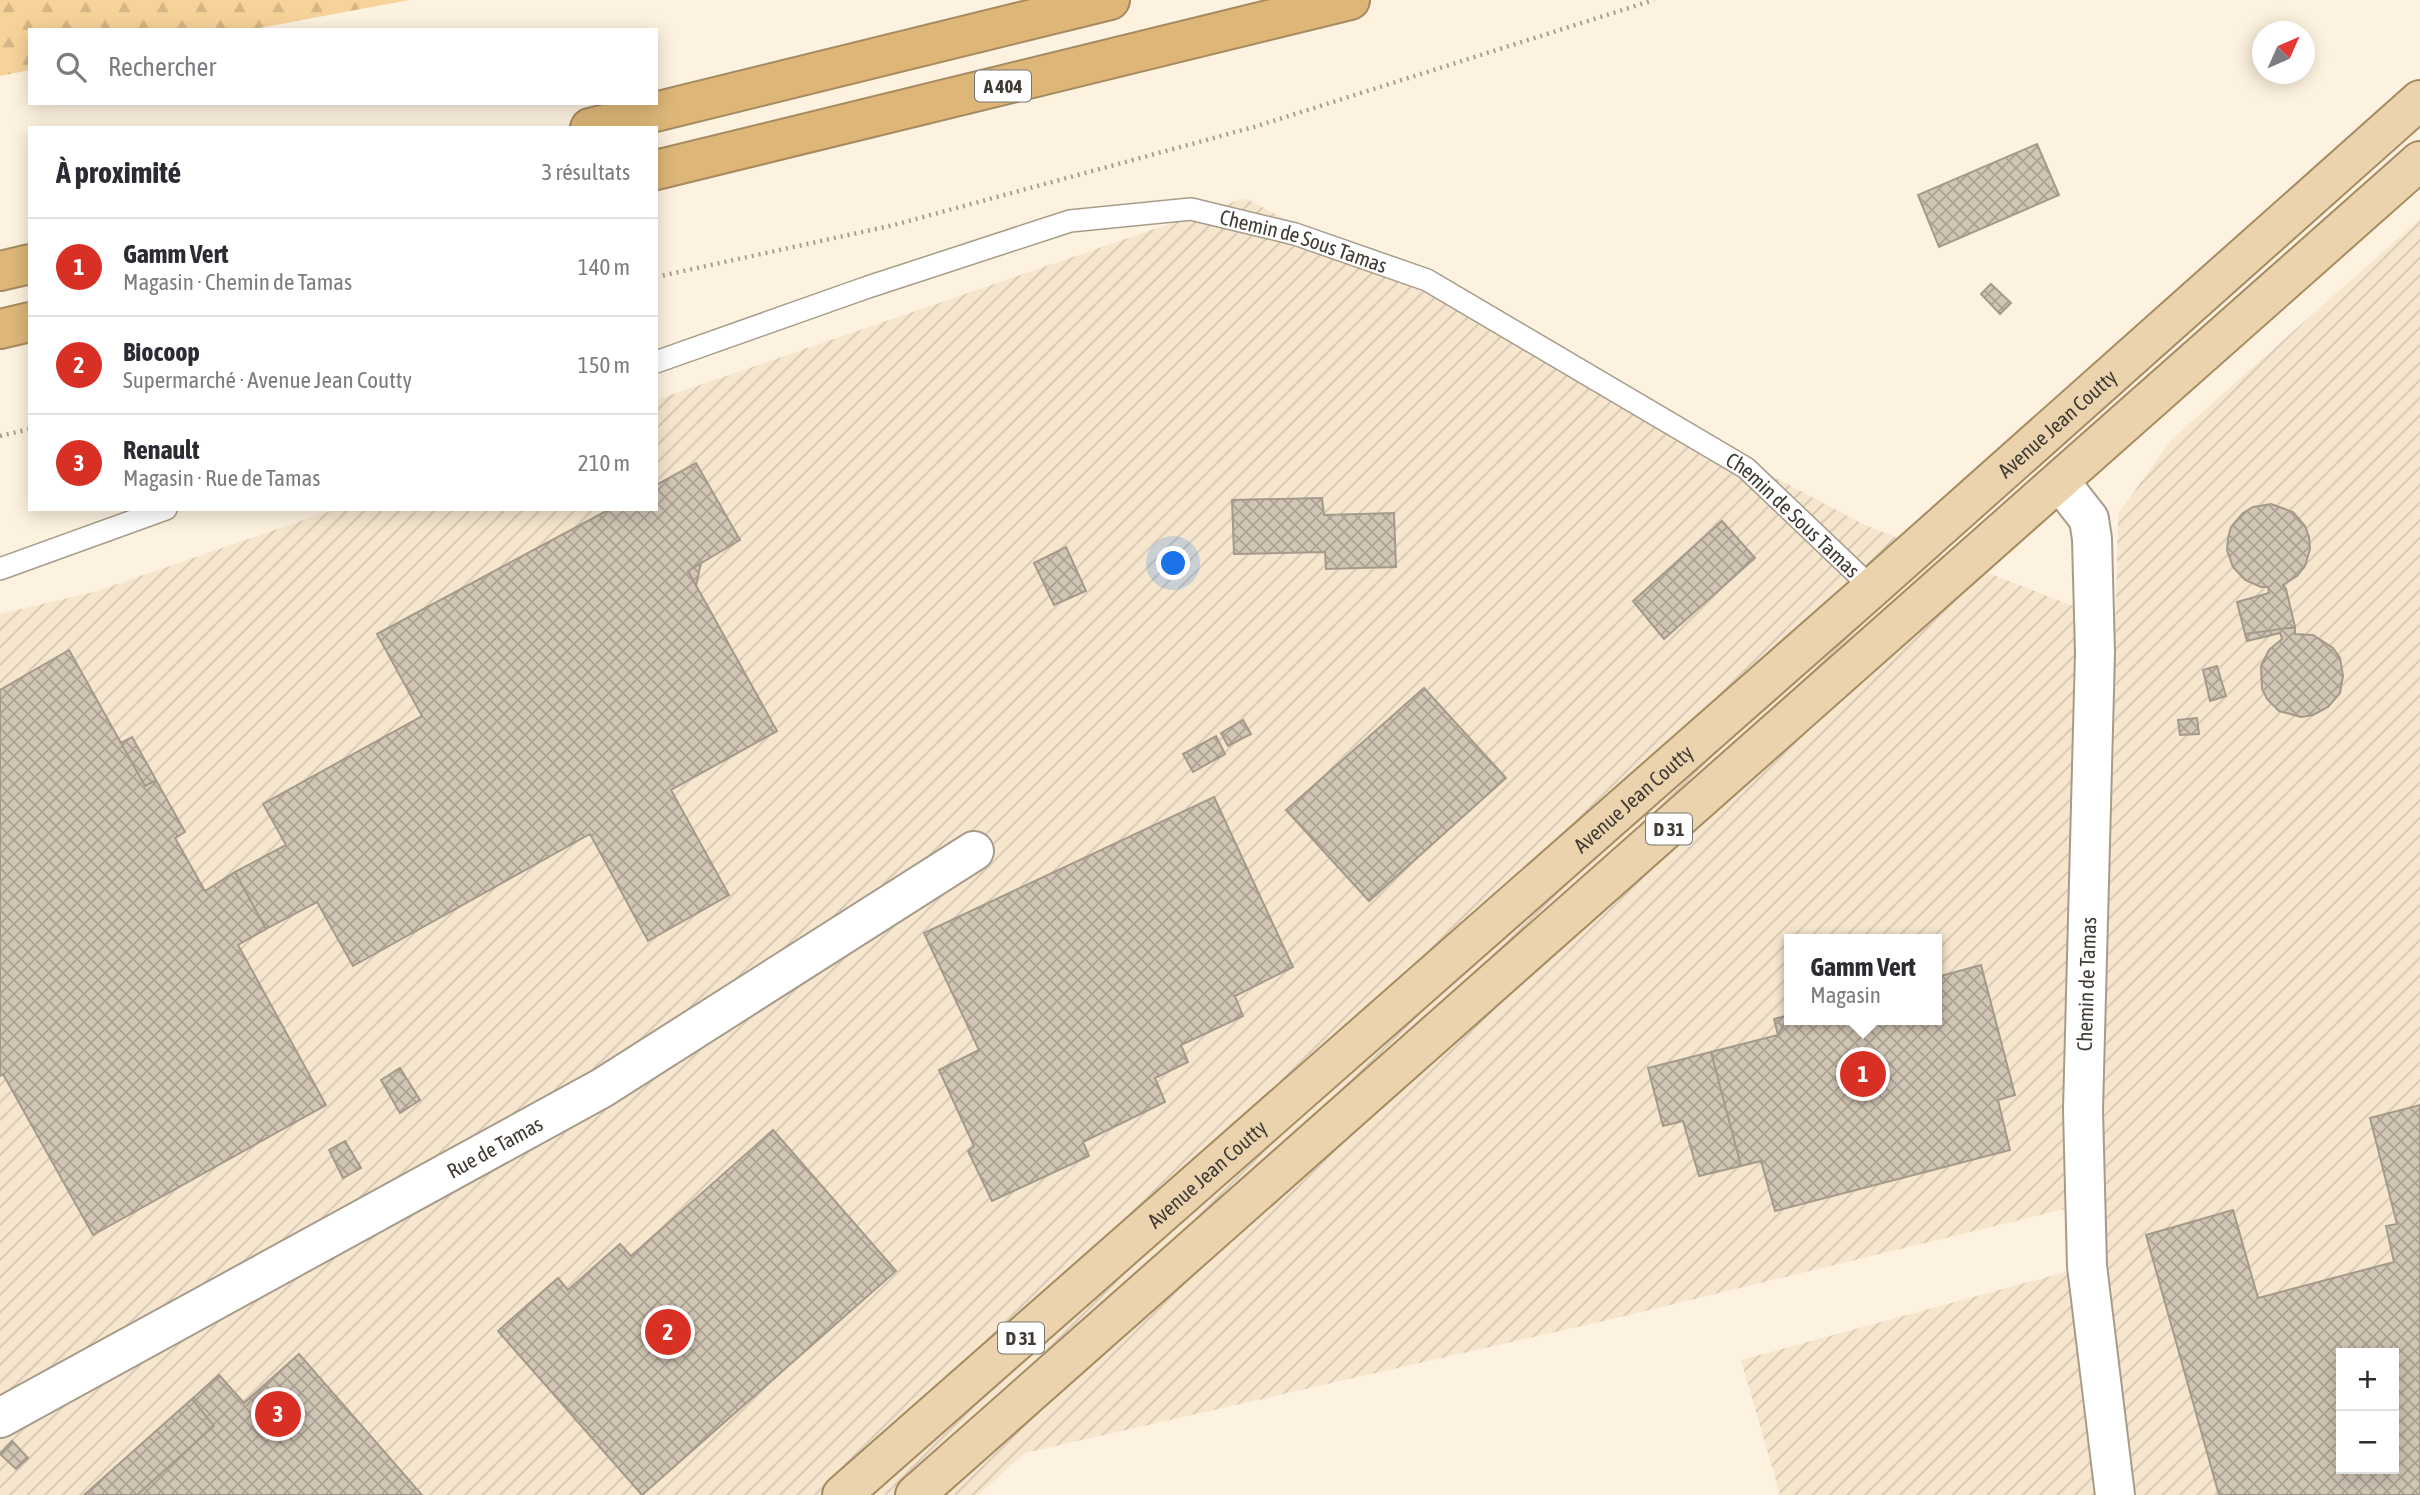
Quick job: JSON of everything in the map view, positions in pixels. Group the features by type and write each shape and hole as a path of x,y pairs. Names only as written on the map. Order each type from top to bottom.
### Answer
{"highway":[{"path":"598,126 1110,0"},
{"name":"A 404","path":"658,170 1350,0"},
{"path":"0,271 28,264"},
{"path":"0,329 28,322"}],"main road":[{"name":"Avenue Jean Coutty","path":"842,1495 1872,588 2420,100"},
{"name":"D 31","path":"915,1495 2420,161"}],"street":[{"name":"Chemin de Tamas","path":"2060,482 2089,519 2092,539 2095,653 2083,1110 2087,1266 2115,1495"},
{"name":"Rue de Tamas","path":"0,1418 602,1088 974,851"}],"lane":[{"name":"Chemin de Sous Tamas","path":"658,361 868,287 1070,221 1191,209 1295,234 1427,280 1746,468 1872,588"},
{"path":"0,569 160,511"}],"path":[{"path":"658,277 894,225 1254,127 1654,0"},
{"path":"0,436 28,429"}],"shaded area":[{"path":"1245,198 1867,526 2086,611 2069,1208 1608,1320 1025,1453 978,1495 0,1495 0,614 94,592 330,511 658,511 658,399"},
{"path":"2420,219 2420,1495 1780,1495 1741,1360 2099,1263 2118,514 2172,439"}],"green space":[{"path":"0,0 409,0 259,28 28,28 28,70 0,76"}],"building":[{"path":"2037,144 2059,195 1939,247 1918,195"},
{"path":"1991,284 2011,303 2000,314 1981,294"},
{"path":"696,463 740,540 688,571 777,731 671,790 729,895 648,941 590,834 353,966 317,902 266,929 235,872 286,845 263,804 422,716 377,634 606,511 658,511 658,484"},
{"path":"1322,498 1324,515 1394,513 1396,567 1326,569 1325,552 1234,554 1232,500"},
{"path":"2271,504 2293,512 2305,526 2309,537 2310,549 2305,566 2297,576 2283,585 2295,627 2245,634 2237,602 2269,593 2268,587 2245,580 2233,567 2227,550 2228,538 2231,527 2243,513 2253,507"},
{"path":"1722,521 1755,558 1664,639 1633,601"},
{"path":"1066,547 1086,591 1054,605 1034,563"},
{"path":"701,563 696,586 688,571"},
{"path":"2295,627 2295,634 2313,635 2333,648 2340,658 2343,676 2340,693 2328,707 2313,715 2301,717 2279,711 2267,699 2262,689 2261,666 2269,650 2282,639 2280,633 2247,641 2245,634"},
{"path":"69,650 145,786 156,780 185,832 175,838 205,891 235,872 266,929 238,945 326,1105 93,1235 3,1074 0,1076 0,690"},
{"path":"2217,666 2226,696 2210,701 2203,670"},
{"path":"1424,688 1506,778 1369,901 1286,810"},
{"path":"2197,718 2199,734 2180,735 2178,720"},
{"path":"1243,720 1251,734 1228,746 1221,733"},
{"path":"1216,736 1225,754 1193,772 1183,754"},
{"path":"132,737 156,780 145,786 121,743"},
{"path":"1214,797 1293,967 1235,996 1243,1016 1181,1045 1188,1062 1155,1078 1165,1102 1083,1142 1089,1156 992,1201 968,1151 974,1146 939,1070 979,1050 924,933"},
{"path":"1981,965 2015,1095 1998,1100 2010,1150 1775,1211 1761,1161 1741,1166 1711,1052 1778,1035 1784,1025 1942,1025 1942,976"},
{"path":"1784,1016 1784,1024 1778,1035 1774,1019"},
{"path":"1711,1052 1741,1166 1699,1176 1683,1121 1663,1126 1648,1068"},
{"path":"400,1068 420,1100 400,1113 381,1080"},
{"path":"2420,1105 2420,1495 2219,1495 2146,1235 2233,1210 2258,1298 2394,1262 2386,1226 2397,1224 2370,1118"},
{"path":"773,1130 896,1271 642,1495 498,1331 558,1278 568,1290 620,1244 631,1256"},
{"path":"345,1141 361,1168 343,1178 329,1150"},
{"path":"299,1354 422,1495 137,1495 214,1426 192,1399 219,1375 244,1403"},
{"path":"192,1399 214,1426 137,1495 84,1495"},
{"path":"12,1441 28,1458 16,1469 0,1454"}],"place":[{"name":"Gamm Vert","path":"1863,1074"},
{"name":"Biocoop","path":"668,1332"},
{"name":"Renault","path":"278,1414"}]}
